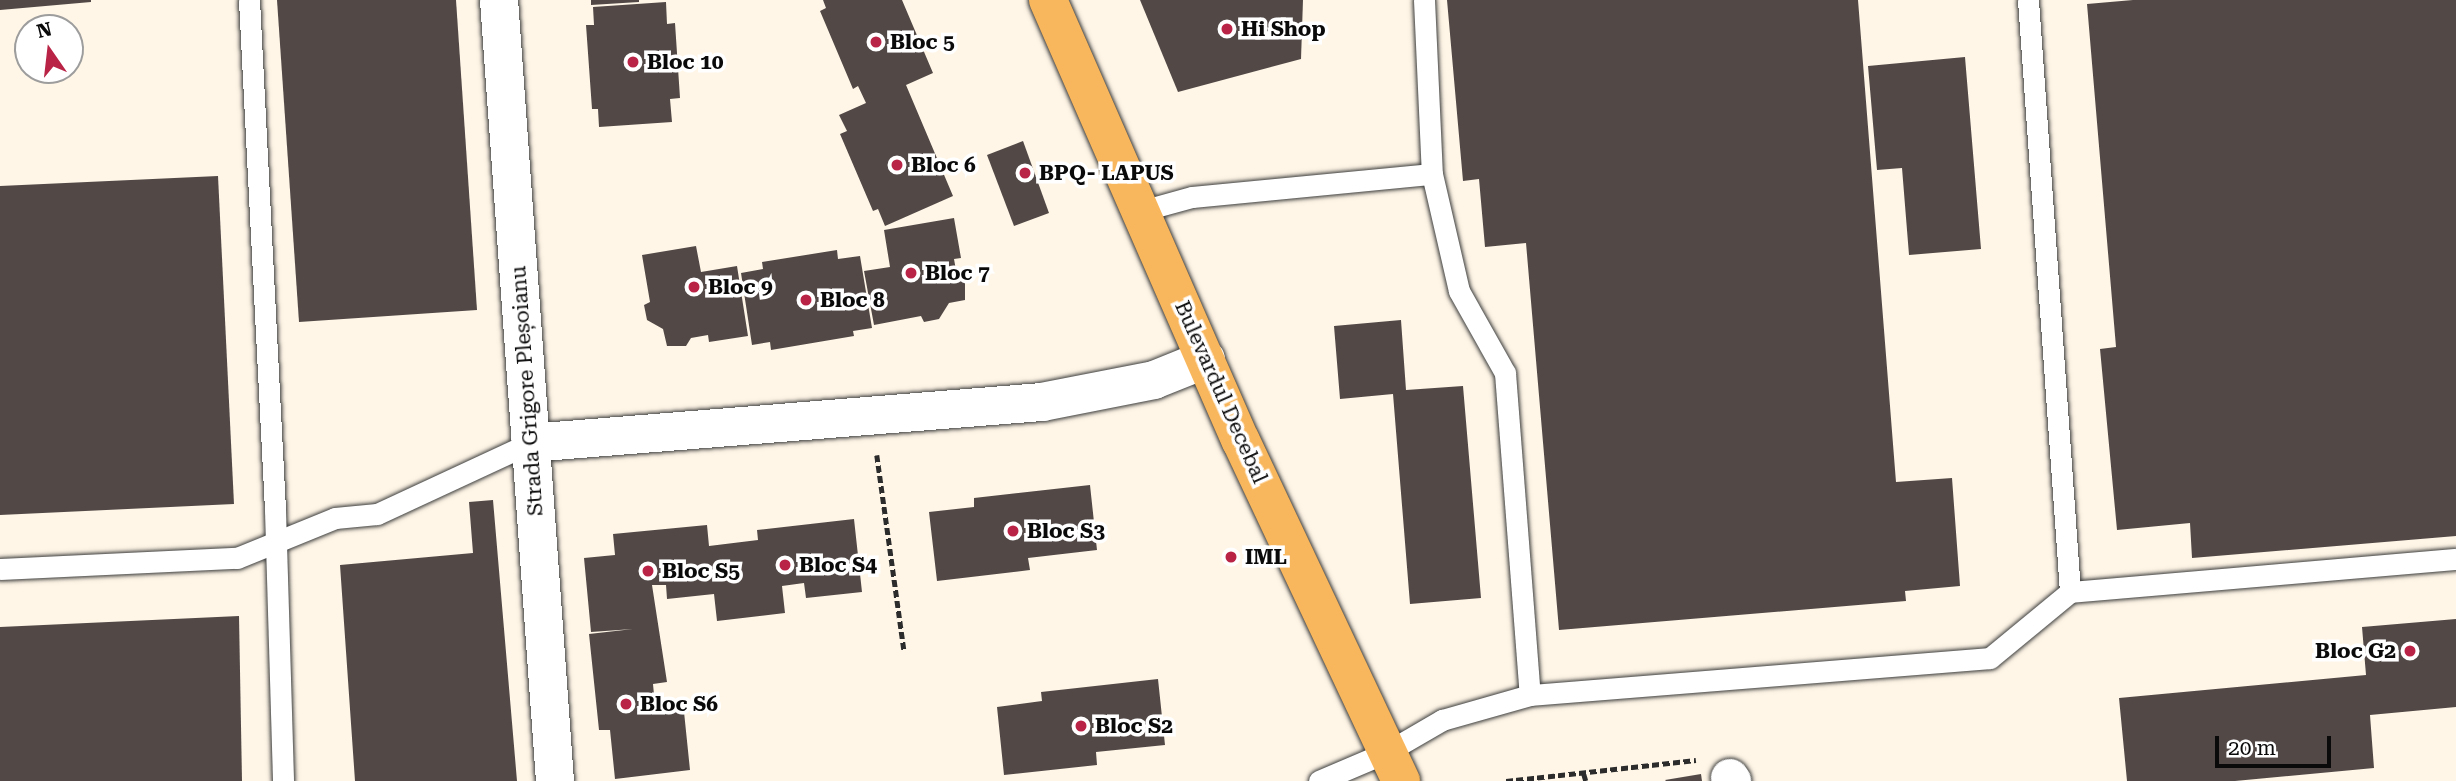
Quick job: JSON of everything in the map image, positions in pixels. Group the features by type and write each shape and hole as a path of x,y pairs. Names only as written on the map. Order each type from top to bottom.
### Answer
{"main road":[{"name":"Bulevardul Decebal","path":"1048,0 1206,359 1394,766"}],"street":[{"name":"Strada Grigore Pleșoianu","path":"499,0 555,781"},
{"path":"530,443 1042,402 1154,380 1206,359"}],"lane":[{"path":"249,0 276,542 283,781"},
{"path":"1424,0 1432,174 1459,291 1505,373 1530,695"},
{"path":"2028,0 2070,592"},
{"path":"1141,211 1192,197 1432,174"},
{"path":"0,569 237,558 335,518 377,514 530,443"},
{"path":"1320,781 1394,766 1442,720 1530,695 1990,657 2070,592 2456,559"}],"path":[{"path":"872,416 904,650"},
{"path":"1506,781 1715,758 1731,779"},
{"path":"1584,774 1586,781"}],"building":[{"path":"0,0 91,0 91,2 0,10"},
{"path":"277,0 456,0 477,310 299,322"},
{"path":"591,0 639,0 639,2 591,5"},
{"path":"823,0 902,0 933,73 906,85 953,196 885,226 878,209 873,211 840,134 847,131 839,115 866,103 858,86 853,89 820,11 826,8"},
{"name":"Hi Shop","path":"1140,0 1303,0 1301,59 1178,92"},
{"path":"1447,0 1858,0 1896,482 1952,478 1960,586 1905,591 1906,601 1559,630 1526,243 1485,247 1479,179 1463,181"},
{"path":"2133,0 2456,0 2456,536 2192,558 2190,523 2117,530 2100,349 2116,347 2087,4"},
{"name":"Bloc 10","path":"666,2 667,24 675,23 680,98 670,99 672,122 599,127 598,109 592,109 586,25 594,25 593,7"},
{"path":"1965,57 1981,249 1909,255 1902,168 1877,170 1868,66"},
{"path":"1023,141 1049,213 1014,226 987,155"},
{"path":"218,176 234,504 0,515 0,186"},
{"name":"Bloc 7","path":"954,218 961,258 954,259 957,276 965,280 965,300 949,303 939,319 924,322 921,316 874,325 864,271 890,267 884,230"},
{"name":"Bloc 9","path":"696,246 701,272 737,266 748,336 709,342 708,335 691,338 686,346 667,346 663,329 647,320 644,305 650,302 642,255"},
{"name":"Bloc 8","path":"837,250 838,259 860,256 872,328 853,331 854,336 771,350 770,342 752,345 741,273 763,269 762,262"},
{"path":"1401,320 1406,390 1463,386 1481,598 1410,604 1393,394 1340,399 1334,326"},
{"name":"Bloc S3","path":"1090,485 1097,550 1028,558 1030,570 937,581 929,512 974,507 974,498"},
{"path":"493,500 517,781 355,781 340,565 473,553 469,502"},
{"path":"854,519 862,592 806,598 804,583 782,586 785,613 717,621 714,594 667,599 666,585 652,585 667,682 653,684 655,705 683,702 690,770 615,779 610,730 599,730 589,634 633,629 591,632 584,558 615,555 613,534 707,525 709,546 758,540 757,530"},
{"path":"239,616 242,781 0,781 0,627"},
{"path":"2456,619 2456,707 2370,715 2374,768 2235,781 2127,781 2119,698 2366,675 2362,627"},
{"name":"Bloc S2","path":"1158,679 1165,745 1096,752 1097,765 1004,775 997,707 1042,701 1041,692"},
{"path":"1701,774 1702,781 1665,780"}],"place":[{"name":"Hi Shop","path":"1227,29"},
{"name":"Bloc 5","path":"876,42"},
{"name":"Bloc 10","path":"633,62"},
{"name":"Bloc 6","path":"897,165"},
{"name":"BPQ- LAPUS","path":"1025,173"},
{"name":"Bloc 7","path":"911,273"},
{"name":"Bloc 9","path":"694,287"},
{"name":"Bloc 8","path":"806,300"},
{"name":"Bloc S3","path":"1013,531"},
{"name":"IML","path":"1231,557"},
{"name":"Bloc S4","path":"785,565"},
{"name":"Bloc S5","path":"648,571"},
{"name":"Bloc G2","path":"2410,651"},
{"name":"Bloc S6","path":"626,704"},
{"name":"Bloc S2","path":"1081,726"}]}
